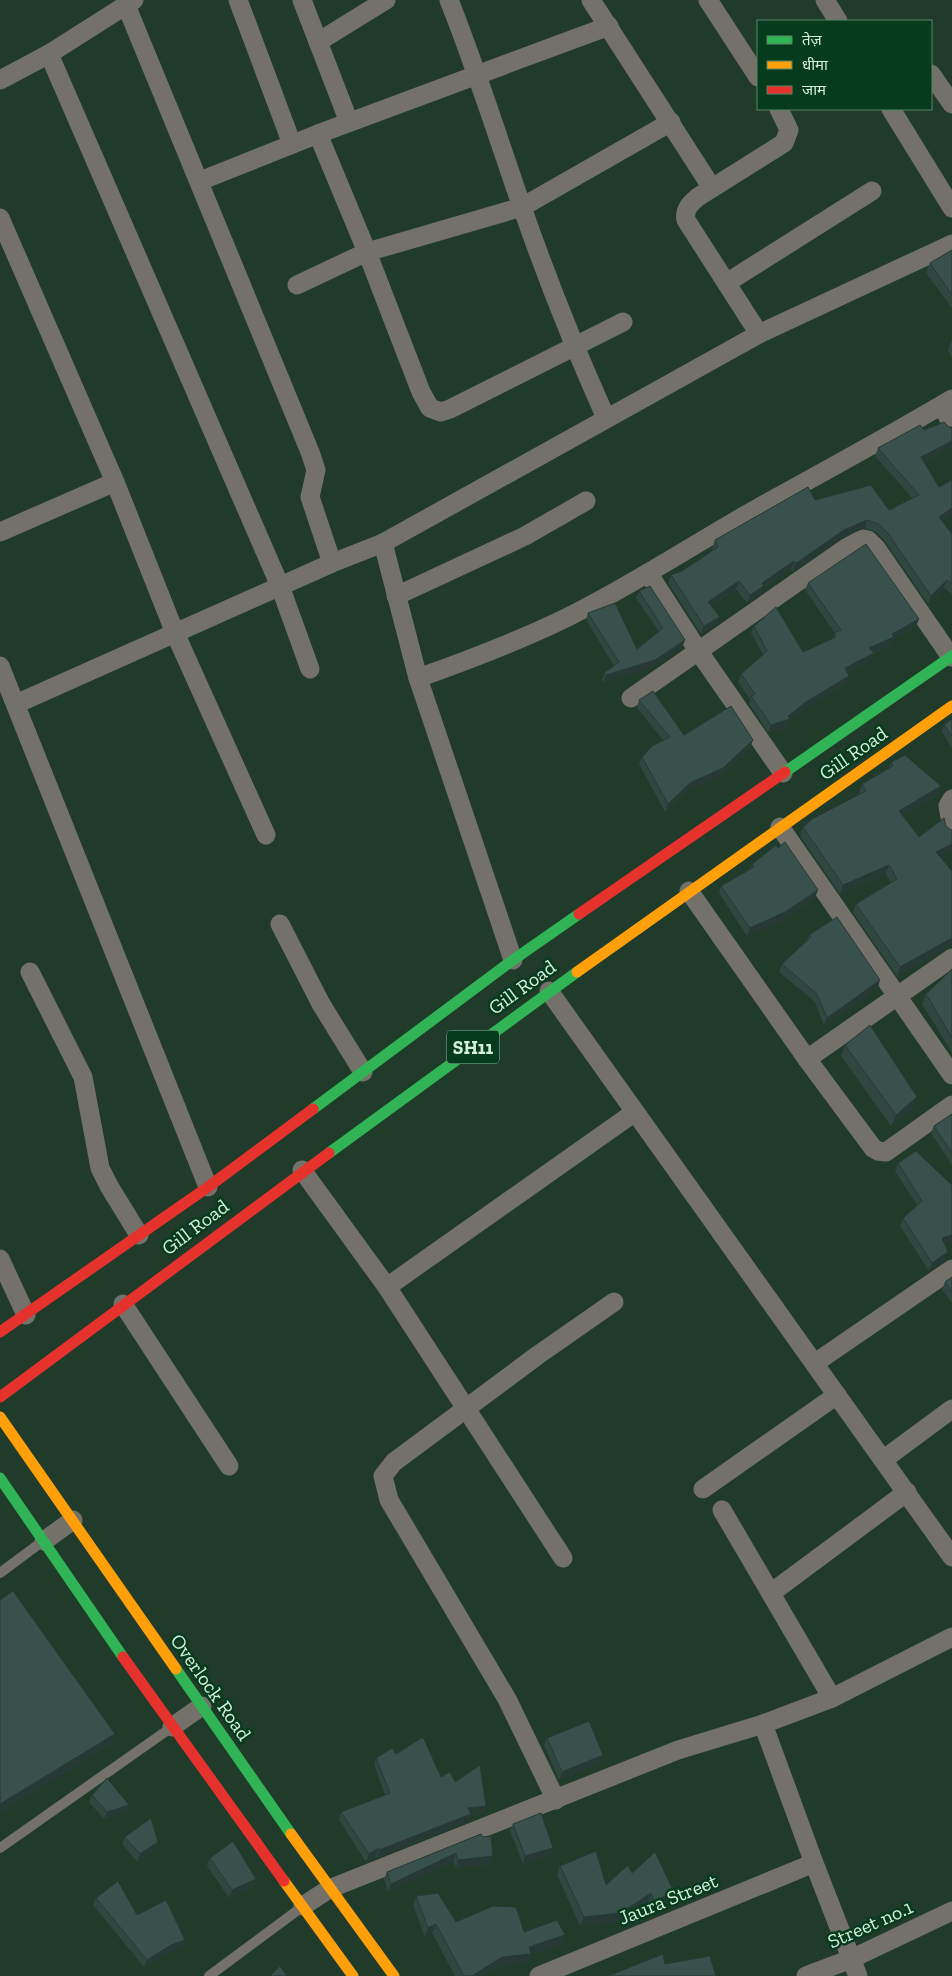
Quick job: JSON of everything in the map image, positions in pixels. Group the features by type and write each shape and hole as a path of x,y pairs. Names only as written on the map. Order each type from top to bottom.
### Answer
{"main road":[{"name":"Gill Road","path":"0,1332 208,1187 513,960 951,657"},
{"name":"Gill Road","path":"0,1397 302,1170 549,991 952,706"},
{"name":"Overlock Road","path":"0,1417 329,1889 394,1976"},
{"path":"0,1478 172,1727 353,1976"}],"street":[{"path":"238,0 292,144"},
{"path":"302,0 349,122"},
{"path":"318,42 386,0"},
{"path":"449,0 478,73 522,207 573,346 606,418"},
{"path":"591,0 610,26 712,188"},
{"path":"708,0 757,75"},
{"path":"825,0 837,20"},
{"path":"0,80 49,54 130,2 310,452 316,470 310,497 332,563"},
{"path":"200,181 478,73 610,26"},
{"path":"49,54 280,586 310,669"},
{"path":"932,75 952,104"},
{"path":"759,334 728,282 686,220 685,214 692,202 784,143 789,130 779,110"},
{"path":"892,110 952,208"},
{"path":"297,285 367,252 522,207 670,122"},
{"path":"318,134 367,252 426,404 434,410 441,412 450,409 623,322"},
{"path":"728,282 872,191"},
{"path":"0,218 115,482 175,633 266,835"},
{"path":"16,704 332,563 382,544 759,334 952,244"},
{"path":"418,678 492,652 568,617 648,574 758,508 871,447 947,402 952,424"},
{"path":"0,532 115,482"},
{"path":"396,596 525,536 586,501"},
{"path":"631,698 846,548 863,539 868,540 876,548 951,657"},
{"path":"382,544 418,678 513,960"},
{"path":"648,574 699,652 783,773"},
{"path":"0,666 208,1187"},
{"path":"952,799 948,806 952,828"},
{"path":"780,827 952,1075"},
{"path":"690,891 866,1141 878,1151 886,1152 952,1105"},
{"path":"280,924 321,1004 363,1072"},
{"path":"807,1059 952,958"},
{"path":"30,972 83,1077 100,1168 108,1186 139,1235"},
{"path":"549,991 951,1553"},
{"path":"387,1287 635,1112"},
{"path":"302,1170 387,1287 563,1558"},
{"path":"0,1259 26,1315"},
{"path":"815,1364 952,1269"},
{"path":"556,1800 507,1699 389,1500 383,1476 387,1468 538,1355 614,1302"},
{"path":"124,1304 229,1466"},
{"path":"703,1489 837,1395"},
{"path":"883,1460 952,1409"},
{"path":"771,1593 907,1492"},
{"path":"722,1510 832,1698"},
{"path":"44,1541 73,1520"},
{"path":"303,1906 329,1889 678,1750 763,1724 832,1698 952,1637"},
{"path":"172,1727 202,1706"},
{"path":"763,1724 854,1968"},
{"name":"Jaura Street","path":"539,1976 814,1864"},
{"name":"Street no.1","path":"806,1976 854,1968 952,1911"}],"lane":[{"path":"0,1573 44,1541"},
{"path":"0,1848 172,1727"},
{"path":"209,1976 303,1906"}],"building":[{"path":"952,250 952,295 930,263"},
{"path":"944,422 949,427 952,427 952,441 921,457 939,487 952,480 952,508 939,517 952,534 952,584 947,580 931,596 887,532 878,524 867,520 844,530 795,564 794,561 762,583 764,586 750,595 739,581 708,602 720,617 704,626 671,575 682,571 718,547 715,540 808,487 815,500 871,485 889,510 919,495 878,448 920,425 924,430"},
{"path":"866,544 919,619 892,634 894,637 869,648 874,653 845,668 849,676 806,702 788,716 790,719 771,725 751,696 755,694 741,674 767,651 754,626 776,607 803,652 836,637 834,633 841,630 808,583"},
{"path":"650,586 685,640 655,660 606,675 604,673 619,662 588,613 615,603 637,649 663,628 639,591"},
{"path":"653,691 684,735 731,706 753,740 723,768 690,783 668,804 642,757 652,746 670,737 639,700"},
{"path":"952,719 952,736 944,725"},
{"path":"905,755 941,786 899,811 919,837 944,818 946,826 952,830 952,844 936,852 952,871 952,938 900,967 856,904 897,879 889,865 843,885 803,827 812,819 866,791 862,784 893,766 891,762"},
{"path":"785,842 818,890 785,912 750,928 721,886 754,867 752,864 776,845 778,848"},
{"path":"837,917 880,980 827,1018 817,994 782,964 811,937 809,935"},
{"path":"952,969 952,1038 926,994"},
{"path":"870,1025 917,1097 896,1115 845,1045"},
{"path":"952,1114 952,1153 934,1126"},
{"path":"916,1151 952,1185 952,1235 942,1238 948,1252 932,1263 903,1218 922,1201 898,1163"},
{"path":"952,1277 952,1292 945,1282"},
{"path":"13,1591 115,1734 0,1804 0,1600"},
{"path":"589,1721 603,1755 562,1772 547,1738"},
{"path":"423,1737 441,1777 450,1772 455,1782 480,1765 486,1806 468,1808 471,1814 379,1850 379,1848 369,1854 341,1812 390,1793 376,1758 392,1748 396,1754"},
{"path":"107,1778 129,1805 107,1812 92,1795"},
{"path":"541,1813 553,1848 525,1856 513,1824"},
{"path":"151,1818 158,1842 140,1854 125,1837"},
{"path":"481,1834 483,1837 491,1836 493,1856 458,1860 456,1853 391,1884 387,1872"},
{"path":"233,1841 256,1879 232,1890 210,1858"},
{"path":"596,1851 606,1885 628,1865 632,1873 655,1852 674,1892 654,1901 651,1893 621,1913 584,1917 560,1866"},
{"path":"118,1881 137,1915 166,1900 185,1940 171,1945 147,1960 96,1898"},
{"path":"438,1893 456,1922 493,1906 516,1907 524,1932 557,1920 565,1935 529,1947 531,1954 502,1957 472,1976 464,1976 436,1924 428,1928 416,1896"},
{"path":"663,1954 665,1964 710,1956 716,1976 608,1976"},
{"path":"280,1966 287,1976 270,1976"}],"traffic: fast":[{"path":"785,772 952,656"},
{"path":"313,1109 513,960 579,914"},
{"path":"329,1153 577,972"},
{"path":"0,1478 123,1657"},
{"path":"176,1669 291,1834"}],"traffic: slow":[{"path":"577,972 952,706"},
{"path":"0,1417 176,1669"},
{"path":"291,1834 394,1976"},
{"path":"284,1881 353,1976"}],"traffic: jam":[{"path":"579,914 785,772"},
{"path":"0,1332 208,1187 313,1109"},
{"path":"0,1397 329,1153"},
{"path":"123,1657 284,1881"}]}
